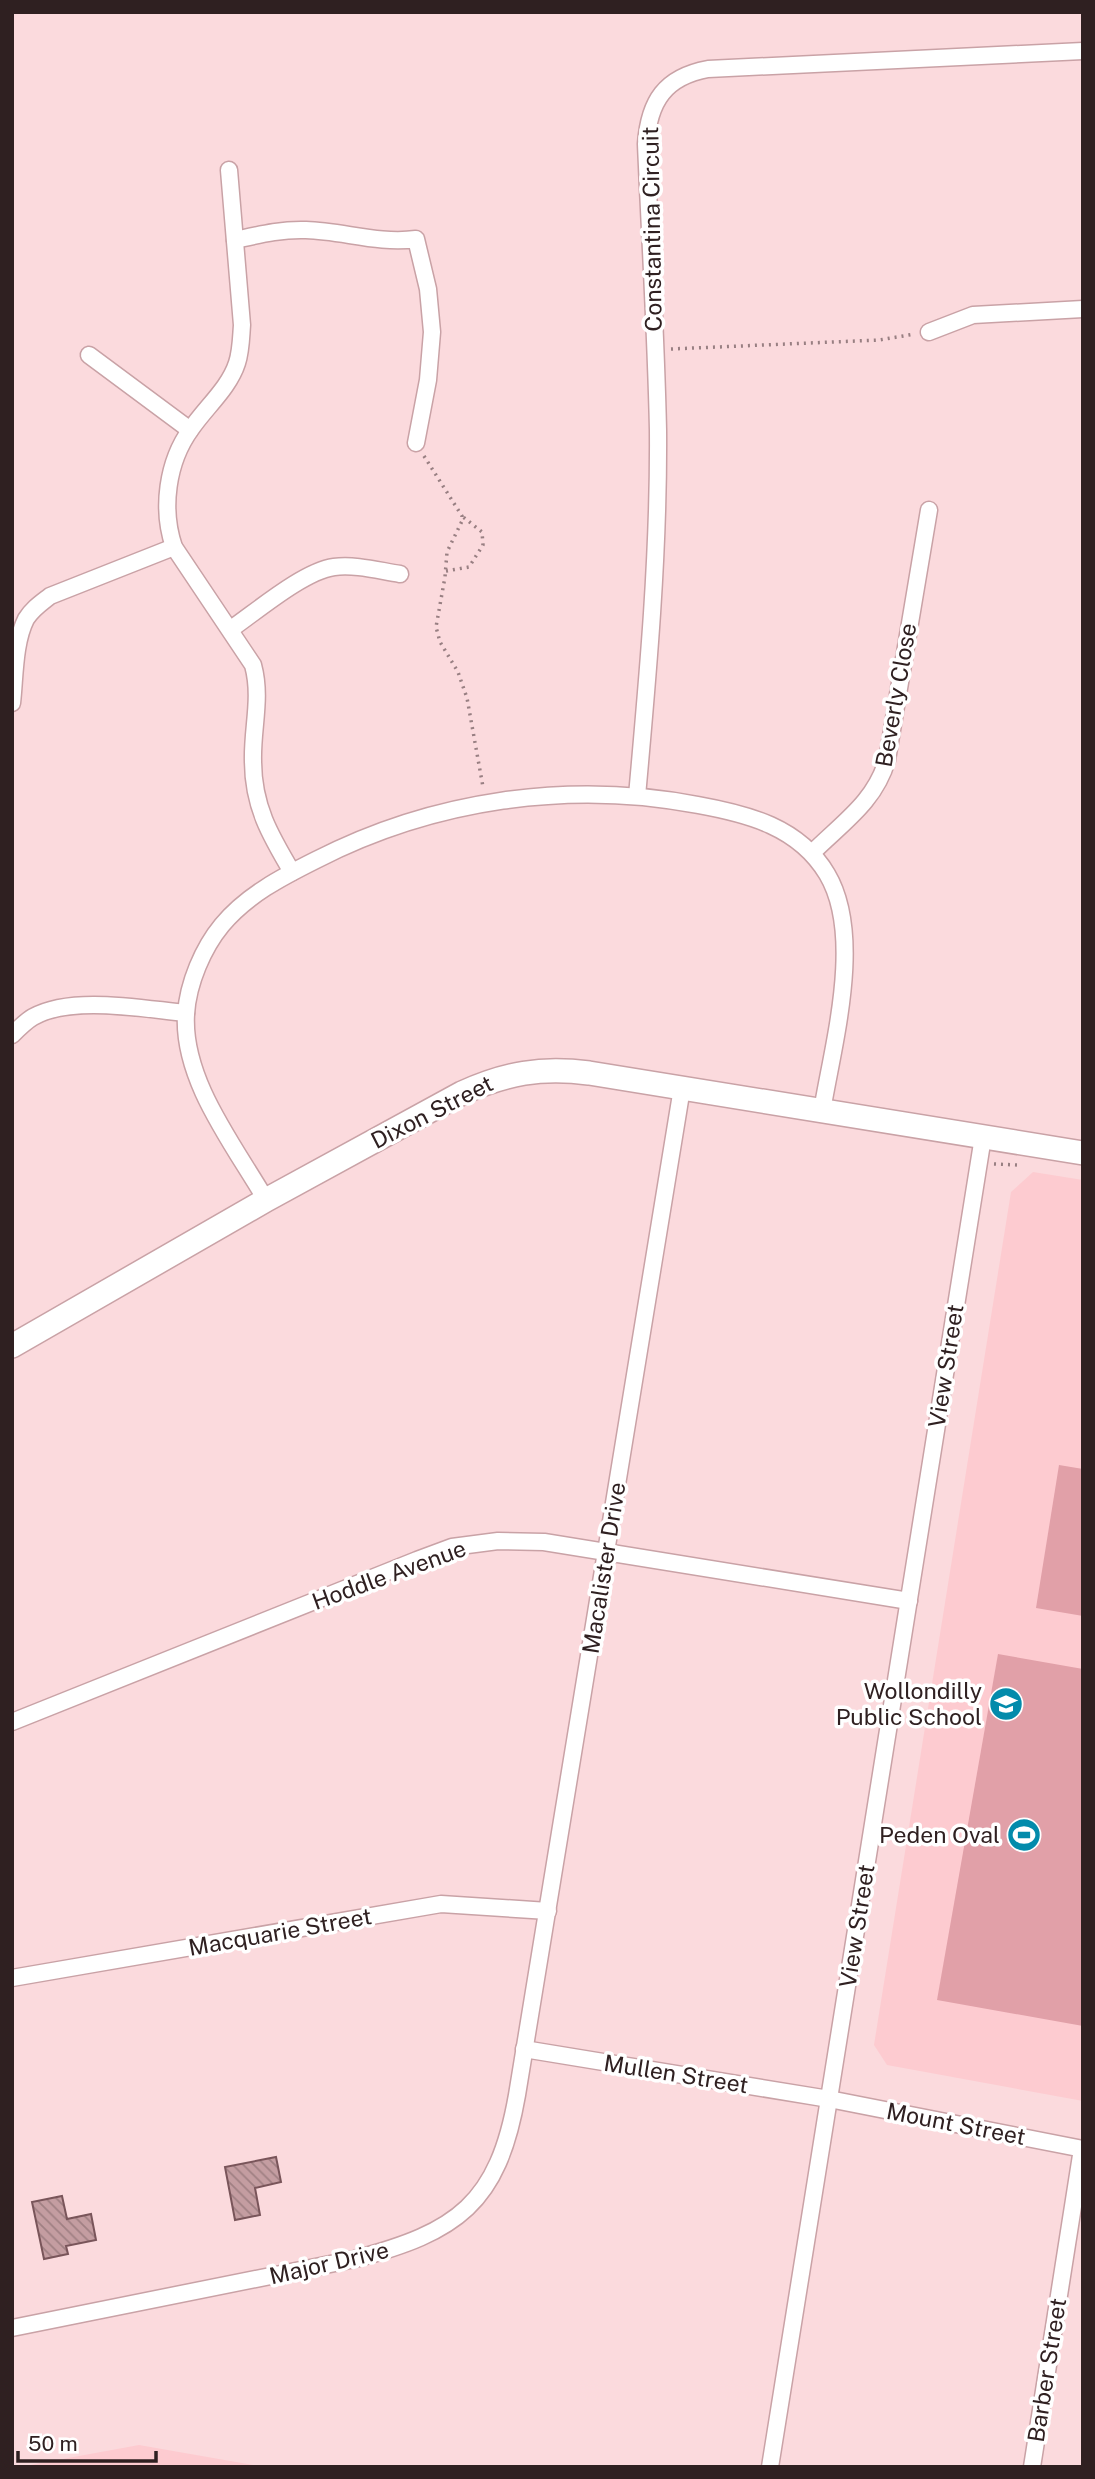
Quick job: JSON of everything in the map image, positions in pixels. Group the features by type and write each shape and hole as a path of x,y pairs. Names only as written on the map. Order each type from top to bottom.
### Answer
{"street":[{"name":"Constantina Circuit","path":"637,796 651,640 656,542 658,432 646,144 649,117 654,105 671,84 692,72 708,69 1083,51"},
{"path":"229,170 242,325 237,364 227,383 190,430 177,453 166,510 174,547 253,665 258,683 253,760 255,793 265,825 292,872"},
{"path":"235,240 274,232 307,230 378,240 416,240 428,289 432,332 427,391 416,443"},
{"path":"929,332 973,315 1083,309"},
{"path":"89,355 190,430"},
{"name":"Beverly Close","path":"812,853 870,797 881,780 887,760 929,510"},
{"path":"12,703 20,636 34,608 50,596 174,547"},
{"path":"231,629 287,590 324,569 346,567 400,574"},
{"path":"266,1200 201,1087 191,1062 186,1013 205,951 222,925 245,902 292,872 340,847 433,814 517,798 563,795 637,796 691,803 758,819 787,833 812,853 828,875 838,900 843,922 845,971 822,1111"},
{"path":"12,1035 33,1017 60,1008 88,1006 186,1013"},
{"name":"Dixon Street","path":"12,1346 266,1200 462,1093 506,1076 540,1070 570,1071 1083,1153"},
{"name":"Macalister Drive","path":"524,2049 682,1088"},
{"name":"View Street","path":"770,2467 983,1137"},
{"name":"Hoddle Avenue","path":"12,1722 452,1547 498,1541 544,1542 909,1601"},
{"name":"Macquarie Street","path":"12,1978 441,1904 548,1911"},
{"name":"Mullen Street","path":"524,2049 829,2099"},
{"name":"Major Drive","path":"12,2328 355,2259 398,2248 435,2232 470,2207 496,2171 510,2134 524,2049"},
{"name":"Mount Street","path":"829,2099 1082,2149"},
{"name":"Barber Street","path":"1032,2467 1082,2149"}],"path":[{"path":"655,350 879,340 929,332"},
{"path":"416,443 462,516 482,532 483,545 469,568 445,571"},
{"path":"462,516 447,552 436,627 440,642 458,672 467,698 486,803"}],"shaded area":[{"name":"Wollondilly Public School","path":"1033,1172 1083,1180 1083,2101 887,2065 874,2045 1011,1192"},
{"path":"1059,1465 1083,1469 1083,1616 1036,1608"},
{"name":"Peden Oval","path":"998,1654 1083,1669 1083,2026 937,2000"},
{"path":"139,2445 265,2467 19,2467"}],"building":[{"path":"276,2157 281,2182 255,2188 260,2215 235,2220 225,2167"},
{"path":"62,2196 67,2219 91,2214 96,2240 66,2246 68,2254 44,2259 32,2202"}],"place":[{"name":"Wollondilly Public School","path":"1006,1704"},
{"name":"Peden Oval","path":"1024,1835"}]}
